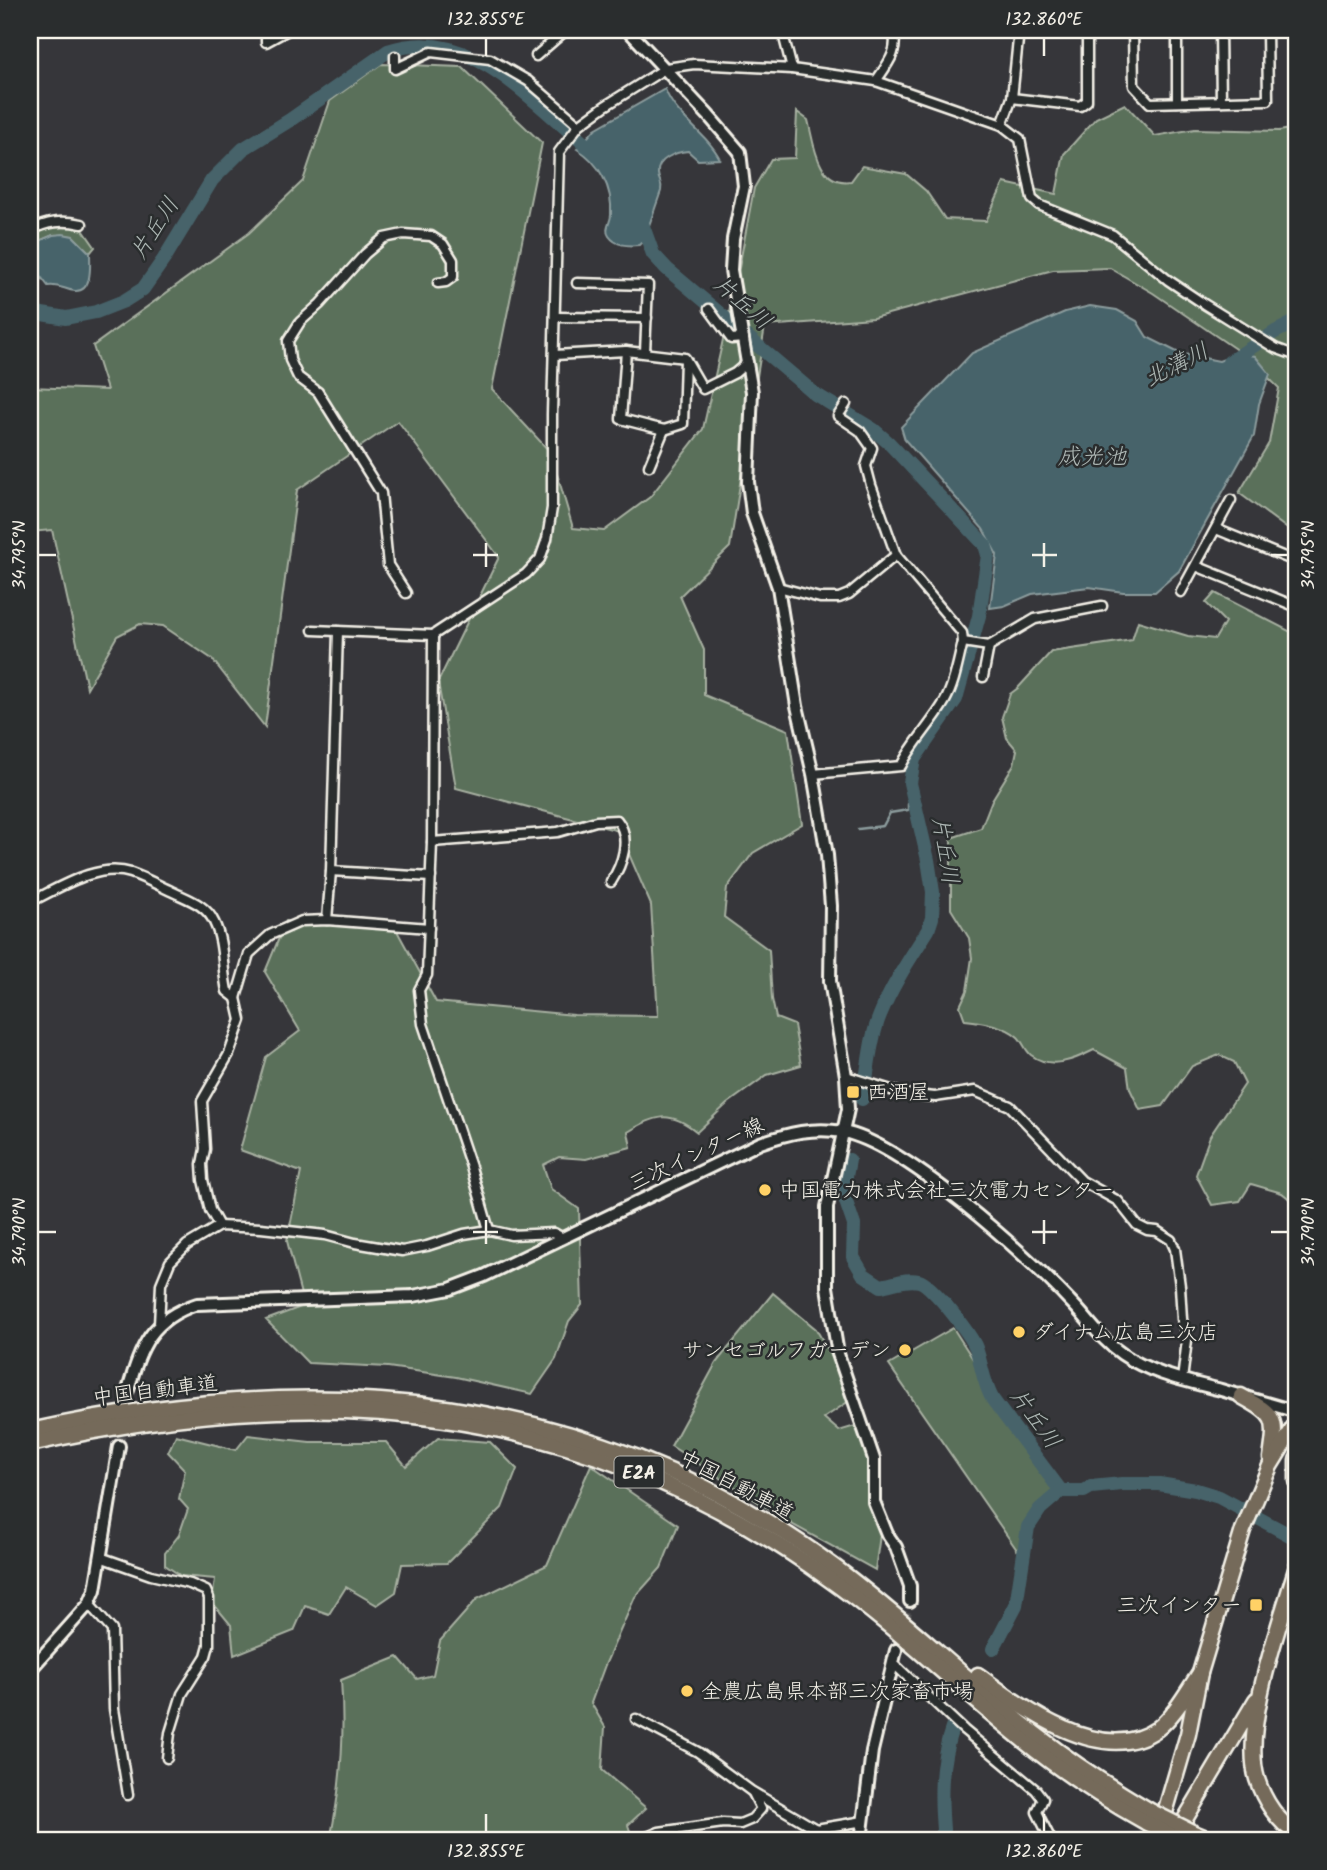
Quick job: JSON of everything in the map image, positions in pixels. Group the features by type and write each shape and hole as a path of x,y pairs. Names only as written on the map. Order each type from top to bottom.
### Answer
{"highway":[{"path":"1241,1396 1273,1418 1275,1430 1270,1466"},
{"name":"中国自動車道","path":"30,1432 138,1411 194,1404 290,1398 386,1400 476,1412 534,1424 582,1438 684,1478 775,1528 834,1567 1035,1735 1150,1818"},
{"name":"中国自動車道","path":"30,1444 194,1417 276,1410 338,1409 408,1414 477,1424 528,1435 581,1451 681,1490 783,1547 864,1606 1024,1741 1105,1799 1188,1837 1211,1840"},
{"path":"1157,1840 1188,1734 1199,1673 1243,1530 1270,1466 1297,1422"},
{"path":"1297,1463 1297,1481"},
{"path":"1297,1566 1261,1693 1253,1752 1256,1778 1268,1804 1287,1828 1297,1834"},
{"path":"834,1567 876,1595 987,1682 1027,1709 1068,1731 1102,1741 1133,1740 1156,1729 1175,1710 1199,1673"},
{"path":"1172,1840 1261,1693"}],"street":[{"path":"266,30 266,42 288,30"},
{"path":"536,56 566,30"},
{"path":"628,30 666,68 740,152 744,186 733,239 731,270 752,392 748,482 752,513 778,586 797,706 828,855 831,906 830,981 846,1076 848,1109 828,1207 827,1287 838,1354 874,1459 874,1502 887,1534 896,1547 910,1586 910,1601"},
{"path":"782,30 792,69"},
{"path":"876,81 893,55 895,44 892,30"},
{"path":"1002,125 1012,99 1019,30"},
{"path":"1012,99 1080,106 1087,101 1087,30"},
{"path":"1133,30 1134,86 1150,103 1268,100 1267,30"},
{"path":"1177,30 1177,102"},
{"path":"1220,30 1221,101"},
{"path":"395,56 395,69 431,52 490,59 528,81 579,125"},
{"path":"313,630 433,635 526,574 540,559 547,539 552,508 559,152 579,125 666,68 694,64 792,69 876,81 1002,125 1020,139 1032,199 1051,210 1113,235 1168,280 1204,304 1275,348 1297,356"},
{"path":"30,231 41,225 66,220 82,224"},
{"path":"406,593 388,565 381,493 318,392 298,377 290,360 288,341 299,321 320,304 365,254 384,238 422,234 443,244 453,260 453,277 438,283"},
{"path":"577,283 648,285 645,352"},
{"path":"709,309 731,339 744,338"},
{"path":"555,317 648,318"},
{"path":"555,355 626,351 685,358"},
{"path":"626,351 621,419 664,430 682,424 685,358"},
{"path":"685,358 703,389 735,373 748,362"},
{"path":"813,774 901,766 909,749 927,730 947,697 964,642 962,633 896,555 866,466 872,448 860,431 838,416 846,404"},
{"path":"649,467 664,430"},
{"path":"1181,592 1231,500"},
{"path":"1216,528 1297,562"},
{"path":"778,586 820,598 839,598 849,594 896,555"},
{"path":"1196,566 1297,607"},
{"path":"964,642 989,646 1035,619 1102,606"},
{"path":"327,920 331,871 338,631"},
{"path":"433,635 428,975 419,990 423,1024 489,1230"},
{"path":"983,677 989,646"},
{"path":"432,842 558,832 596,821 617,820 624,836 624,856 611,882"},
{"path":"30,902 83,877 107,870 131,873 196,902 210,914 215,924 221,941 227,991 236,998"},
{"path":"331,871 431,877"},
{"path":"219,1226 210,1210 203,1180 205,1149 202,1101 229,1054 241,1020 236,998 249,954 270,935 302,920 429,928"},
{"path":"846,1076 890,1091 935,1097 975,1091 1010,1106 1082,1181 1118,1201 1137,1225 1157,1231 1171,1240 1175,1249 1182,1320 1187,1340 1182,1380"},
{"name":"三次インター線","path":"128,1390 140,1350 159,1325 178,1311 197,1304 413,1296 450,1289 484,1276 760,1143 812,1129 844,1132 866,1139 887,1149 947,1191 1025,1257 1070,1301 1102,1339 1135,1363 1182,1380 1297,1412"},
{"path":"159,1325 161,1284 170,1262 187,1245 219,1226 324,1235 402,1251 489,1230 511,1235 554,1233 563,1238"},
{"path":"30,1670 89,1604 95,1590 119,1446"},
{"path":"100,1558 190,1584 206,1591 209,1598 209,1645 206,1656 182,1694 170,1733 167,1758"},
{"path":"89,1604 112,1630 114,1709 128,1795"},
{"path":"861,1840 872,1751 897,1650"},
{"path":"894,1664 964,1730 1036,1790 1043,1799 1037,1812 1051,1840"},
{"path":"636,1719 698,1752 751,1791 816,1829 864,1821"},
{"path":"640,1840 659,1832 723,1823 740,1824 752,1819 761,1809 751,1791"},
{"path":"813,1840 816,1829"}],"green space":[{"path":"381,64 462,67 542,143 492,389 551,453 573,528 604,531 650,497 703,429 754,188 771,159 795,158 797,112 808,120 819,161 831,177 840,181 851,181 862,166 906,174 926,191 945,219 986,221 1004,183 1056,194 1064,154 1096,118 1125,104 1155,136 1195,129 1279,131 1297,128 1297,536 1239,493 1269,443 1279,388 1247,357 1153,293 1110,268 1053,270 873,318 765,326 730,547 680,596 704,650 704,695 788,730 802,824 753,853 727,888 724,917 769,950 776,1018 794,1025 801,1065 767,1075 727,1104 697,1132 679,1120 662,1117 628,1132 631,1147 586,1159 559,1157 543,1165 551,1189 579,1209 582,1305 569,1321 556,1359 532,1394 456,1377 388,1367 308,1363 266,1320 304,1306 287,1241 301,1172 240,1150 266,1057 300,1031 265,972 286,921 396,929 436,1002 574,1015 658,1016 651,905 619,831 456,788 438,682 499,557 398,421 297,490 265,727 212,659 163,626 140,624 117,636 87,688 52,530 30,532 30,387 107,390 93,346 249,233 303,181 330,101"},
{"path":"55,223 81,227 95,247 90,253 73,236 53,235 30,245 30,234"},
{"path":"1215,593 1297,635 1297,1205 1282,1193 1251,1184 1240,1201 1212,1205 1196,1175 1210,1136 1245,1084 1234,1062 1219,1055 1192,1066 1163,1106 1140,1110 1130,1089 1127,1068 1094,1050 1062,1062 1039,1060 1029,1053 1018,1037 1007,1030 965,1020 960,1006 967,991 972,958 969,938 951,909 951,838 981,828 992,800 1014,764 1017,750 1007,738 1002,717 1010,694 1051,652 1132,640 1138,621 1188,636 1215,639 1225,622 1206,603"},
{"path":"773,1293 816,1329 855,1397 824,1418 839,1431 862,1424 876,1464 883,1514 875,1570 795,1526 671,1446 716,1363"},
{"path":"953,1328 1058,1491 1036,1514 1029,1537 1017,1550 889,1365"},
{"path":"176,1435 236,1450 248,1435 310,1442 386,1442 406,1466 438,1438 490,1442 517,1469 502,1508 447,1563 402,1564 396,1592 377,1605 346,1587 329,1614 305,1606 294,1631 234,1655 231,1625 212,1602 215,1579 181,1576 165,1565 165,1553 179,1535 188,1509 179,1499 185,1470 168,1452"},
{"path":"591,1465 678,1525 661,1568 635,1597 591,1703 605,1727 602,1770 646,1808 628,1825 633,1840 330,1840 341,1761 341,1680 398,1657 417,1679 433,1675 440,1641 477,1599 547,1565"}],"water":[{"path":"665,89 676,108 720,159 698,160 688,151 663,160 658,169 661,191 644,240 639,245 622,245 615,242 608,233 611,205 603,177 592,161 577,149 595,129"},
{"path":"53,235 73,236 90,253 88,282 81,290 48,286 38,273 30,273 30,245"},
{"name":"成光池","path":"1090,306 1117,310 1137,321 1147,337 1179,353 1219,361 1240,353 1255,356 1270,374 1259,404 1254,436 1179,571 1155,592 1123,592 1089,587 1032,594 1004,606 990,608 997,555 983,529 905,440 901,427 972,353 1065,312"}],"waterway":[{"name":"片丘川","path":"30,312 66,318 96,312 124,301 143,289 212,180 243,149 290,120 388,51 419,45 448,49 476,59 527,94 597,153"},
{"name":"片丘川","path":"640,218 653,254 667,269 815,394 874,430 889,443 985,545 988,555 979,616 956,699 914,759 910,783 928,860 933,892 932,918 928,930 896,982 880,1015 862,1099"},
{"name":"北溝川","path":"1229,362 1297,321"},
{"path":"858,829 883,826 890,813 908,810 908,804 914,803"},
{"name":"片丘川","path":"849,1160 843,1193 854,1225 853,1257 863,1274 881,1286 914,1280 933,1291 973,1342 993,1400 1061,1491"},
{"name":"片丘川","path":"1061,1491 1084,1491 1091,1487 1122,1484 1159,1484 1196,1490 1219,1497 1297,1539"},
{"path":"993,1649 1016,1605 1028,1527 1040,1509 1061,1491"},
{"path":"944,1840 942,1782 945,1754 953,1725"}],"tunnel":[{"path":"119,1446 128,1390"},
{"path":"896,1650 910,1601"}],"place":[{"name":"西酒屋","path":"853,1092"},
{"name":"中国電力株式会社三次電力センター","path":"765,1190"},
{"name":"ダイナム広島三次店","path":"1019,1332"},
{"name":"サンセゴルフガーデン","path":"905,1350"},
{"name":"三次インター","path":"1256,1605"},
{"name":"全農広島県本部三次家畜市場","path":"687,1691"}]}
